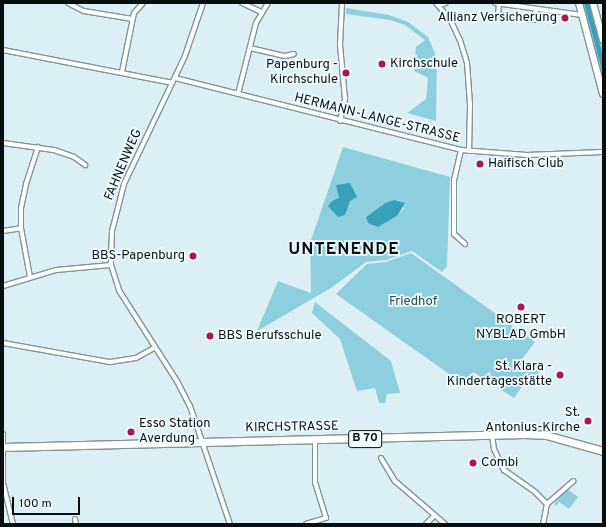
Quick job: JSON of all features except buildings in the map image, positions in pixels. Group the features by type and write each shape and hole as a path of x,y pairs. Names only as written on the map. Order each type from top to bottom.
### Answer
{"main road":[{"name":"KIRCHSTRASSE","path":"3,447 546,435 603,451"}],"street":[{"path":"68,3 84,11 132,19"},
{"path":"122,72 132,19 137,9 143,3"},
{"name":"FAHNENWEG","path":"203,3 195,32 175,78 124,184 112,231 111,264 120,292 154,348 184,393 230,524"},
{"path":"242,3 261,12"},
{"path":"238,94 261,12 268,3"},
{"path":"340,121 345,99 340,45 342,3"},
{"path":"446,3 437,4 460,40 467,63 470,105 469,151"},
{"path":"536,9 534,20 498,15 497,3 582,15"},
{"path":"579,3 603,94"},
{"path":"593,3 603,40"},
{"path":"250,48 285,56 294,54"},
{"path":"3,50 122,72 172,83"},
{"name":"HERMANN-LANGE-STRASSE","path":"175,78 340,121 461,150 527,155 603,152"},
{"path":"3,143 38,147 74,157 85,165"},
{"path":"30,277 21,228 26,184 38,147"},
{"path":"461,150 454,180 454,234 465,244"},
{"path":"3,231 21,228"},
{"path":"3,286 65,268 111,264"},
{"path":"3,342 110,362 136,358 154,348"},
{"path":"3,434 3,483 13,524"},
{"path":"492,435 494,449 504,470 535,492 546,504"},
{"path":"306,524 326,518 314,483 315,440"},
{"path":"381,458 395,481 445,524"},
{"path":"543,524 546,504 574,481"},
{"path":"426,524 434,516"},
{"path":"75,519 76,524"}],"green space":[{"path":"582,3 590,3 603,50 603,81"},
{"path":"346,8 389,15 408,22 428,37 437,58 436,121 407,113 426,99 428,78 414,71 416,47 425,40 405,25 390,20 346,14"},
{"path":"343,147 450,177 447,266 442,272 412,251 386,260 366,262 331,288 257,331 278,281 311,293 310,243","holes":["394,200 404,208 398,215 392,218 366,217 385,203"]},
{"name":"Friedhof","path":"411,253 535,342 522,359 540,373 532,384 526,381 514,398 475,373 466,386 336,294 367,264 386,262"},
{"path":"315,302 391,361 400,393 387,394 385,403 379,403 375,388 357,391 340,339 312,313"},
{"path":"567,489 578,497 569,509 559,502 556,506 554,504"}],"shaded area":[{"path":"584,3 589,3 603,56 603,74"},
{"path":"350,183 357,197 350,201 345,215 338,217 328,206 332,201 339,198 336,185"},
{"path":"394,200 405,203 398,215 378,227 368,223 366,217 385,203"}],"place":[{"name":"Allianz Versicherung","path":"565,18"},
{"name":"Kirchschule","path":"382,64"},
{"name":"Papenburg - Kirchschule","path":"346,73"},
{"name":"Haifisch Club","path":"480,164"},
{"name":"BBS-Papenburg","path":"193,256"},
{"name":"ROBERT NYBLAD GmbH","path":"521,307"},
{"name":"BBS Berufsschule","path":"210,336"},
{"name":"St. Klara - Kindertagesstätte","path":"560,375"},
{"name":"St. Antonius-Kirche","path":"588,421"},
{"name":"Esso Station Averdung","path":"131,432"},
{"name":"Combi","path":"473,463"}],"district":[{"name":"UNTENENDE","path":"344,251"}]}
